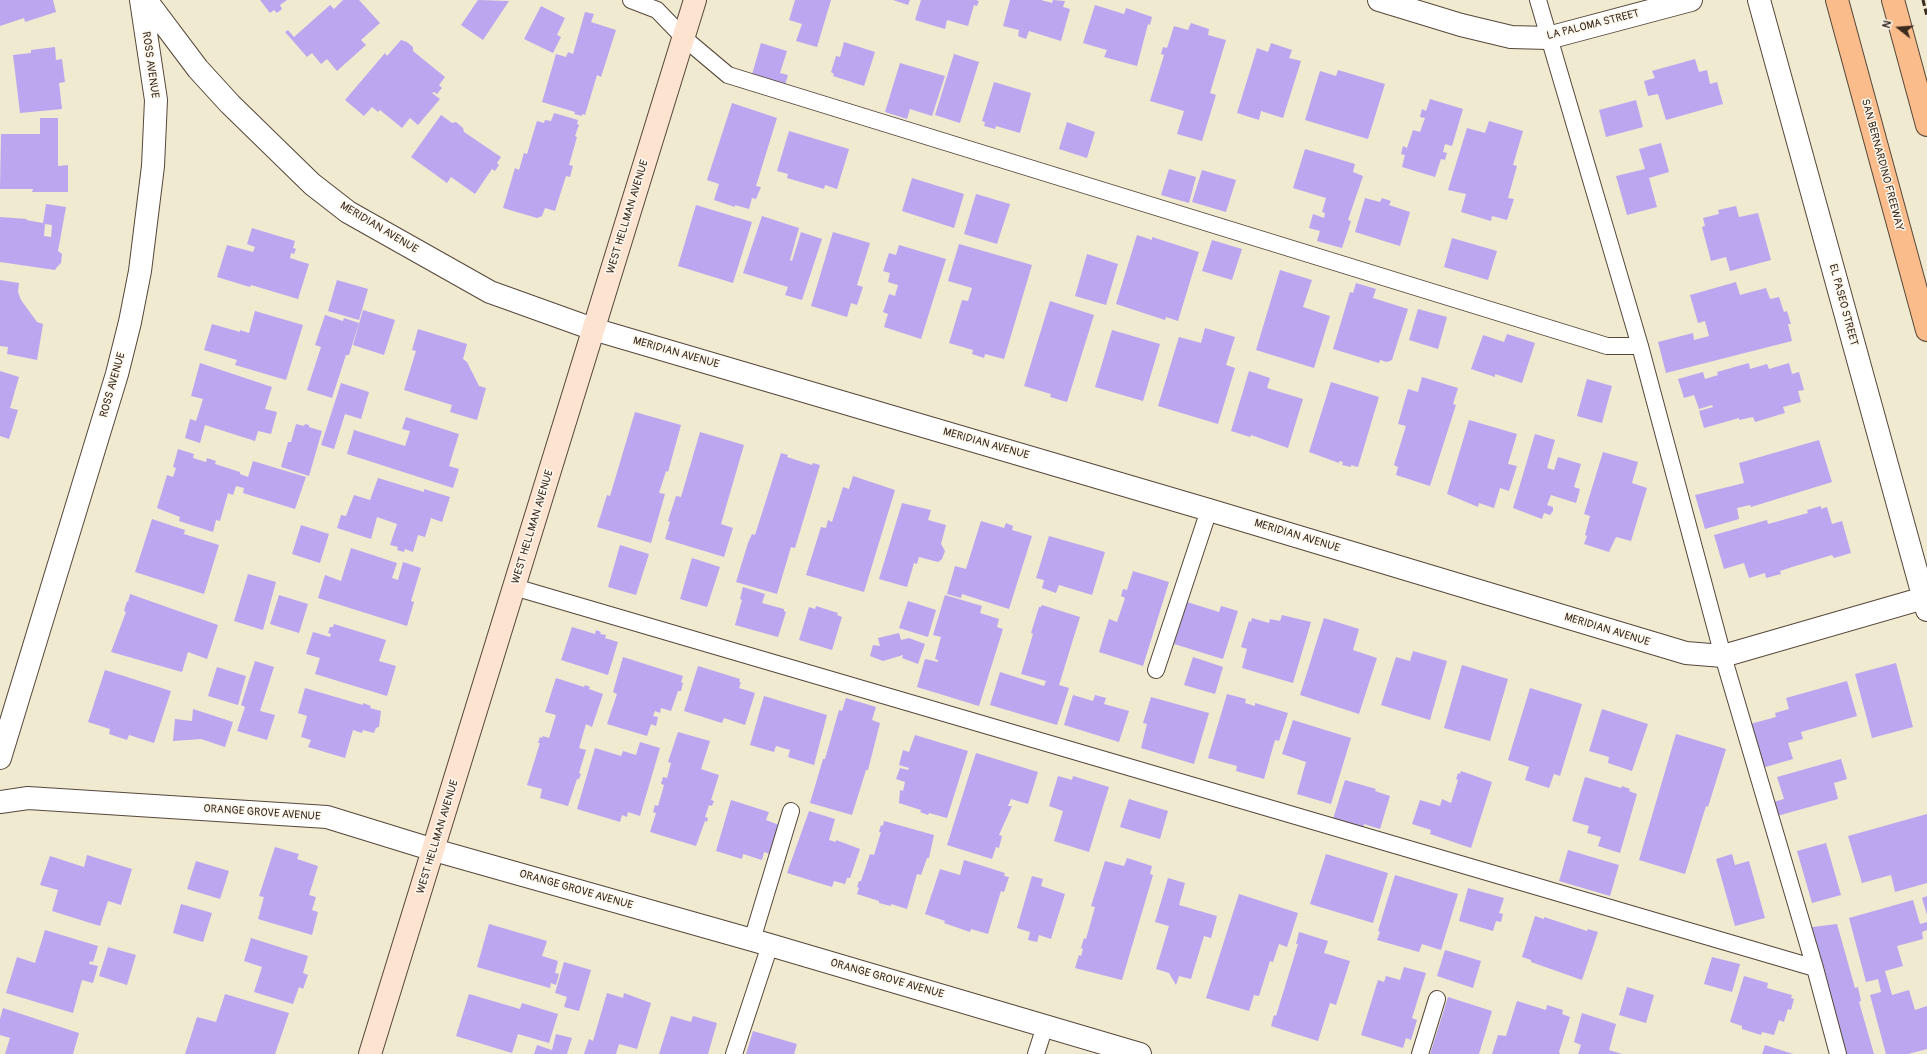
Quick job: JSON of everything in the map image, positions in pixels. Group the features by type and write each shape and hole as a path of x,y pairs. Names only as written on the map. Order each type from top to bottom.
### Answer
{"highway":[{"name":"SAN BERNARDINO FREEWAY","path":"1837,0 1927,330"},
{"path":"1893,0 1927,125"}],"street":[{"name":"ROSS AVENUE","path":"0,758 117,374 139,278 153,166 156,100 141,0"},
{"name":"MERIDIAN AVENUE","path":"146,0 198,69 230,104 312,184 348,212 490,292 593,329 1209,510 1686,653 1723,656 1925,604"},
{"name":"WEST HELLMAN AVENUE","path":"370,1054 695,0"},
{"name":"LA PALOMA STREET","path":"1379,0 1461,25 1510,37 1548,38 1691,0"},
{"name":"EL PASEO STREET","path":"1759,0 1925,604"},
{"name":"ORANGE GROVE AVENUE","path":"0,802 28,798 328,817 434,850 761,942 1140,1054"}],"lane":[{"path":"632,0 657,10 684,38 728,75 1607,346 1640,346"},
{"path":"1538,0 1640,346 1723,656 1815,968 1838,1054"},
{"path":"1156,670 1209,510"},
{"path":"514,587 1815,968"},
{"path":"734,1054 791,811"},
{"path":"1420,1054 1437,999"},
{"path":"1036,1054 1045,1026"}],"building":[{"path":"0,0 53,0 56,12 25,22 24,18 0,26"},
{"path":"260,0 287,0 280,5 282,9 277,13 274,10 270,13"},
{"path":"343,0 359,0 380,23 361,40 366,45 337,71 327,59 321,64 312,53 307,57 285,32 288,30 294,37 330,5 334,9"},
{"path":"478,0 509,1 483,40 461,25"},
{"path":"795,0 831,0 817,47 796,41 802,24 789,20"},
{"path":"893,0 910,0 908,5"},
{"path":"921,0 979,1 977,6 974,5 968,26 947,20 945,29 915,20"},
{"path":"1010,0 1041,0 1052,3 1053,0 1065,1 1063,7 1070,9 1061,41 1029,31 1026,39 1018,36 1019,30 1003,26"},
{"path":"1095,5 1124,14 1126,8 1152,17 1150,25 1148,24 1137,66 1104,57 1107,50 1083,43"},
{"path":"541,6 565,18 557,35 561,37 553,53 524,39"},
{"path":"585,12 594,14 591,22 616,30 601,77 597,75 585,115 582,114 582,116 574,114 575,112 542,102 556,54 566,57 568,52 573,54"},
{"path":"1191,23 1209,29 1208,35 1226,40 1210,93 1216,95 1202,141 1177,134 1184,111 1150,101 1164,55 1161,54 1163,47 1167,48 1174,26 1188,30"},
{"path":"401,40 407,42 413,47 413,51 445,77 439,85 442,88 437,94 434,92 432,93 440,99 418,125 410,118 402,128 380,110 378,112 372,107 364,116 345,100 385,53 387,56"},
{"path":"844,42 875,52 864,86 833,76 834,74 831,72 836,56 840,57"},
{"path":"761,43 787,51 780,73 788,75 784,88 751,78"},
{"path":"1271,43 1292,50 1289,58 1301,61 1283,118 1261,111 1259,120 1237,113 1257,48 1268,52"},
{"path":"55,47 56,60 62,59 65,82 59,83 62,109 20,113 13,55 31,53 31,50"},
{"path":"954,54 979,62 960,123 935,115"},
{"path":"1695,59 1699,72 1707,70 1710,84 1717,82 1723,104 1666,120 1658,94 1648,96 1644,81 1655,78 1652,71"},
{"path":"900,63 945,76 932,116 910,109 907,119 885,112"},
{"path":"1338,70 1385,84 1368,139 1305,120 1320,71 1336,76"},
{"path":"994,82 1031,93 1020,133 996,126 995,129 984,126 985,122 982,121"},
{"path":"1430,99 1463,109 1452,146 1445,144 1443,152 1447,153 1445,160 1441,159 1435,177 1402,167 1405,155 1401,154 1403,146 1407,148 1413,130 1420,132 1425,118 1420,117 1422,109 1426,111"},
{"path":"1636,100 1643,127 1606,137 1599,110"},
{"path":"732,103 777,118 756,186 761,187 756,199 752,198 749,209 735,205 735,207 714,200 719,184 707,180"},
{"path":"554,113 578,120 577,124 579,125 575,136 577,137 569,165 573,166 570,177 566,176 555,211 545,208 542,216 537,218 503,208 515,168 519,170 524,153 527,154 537,121 544,123 545,120 551,121"},
{"path":"441,115 452,123 456,122 463,128 464,132 501,157 497,163 499,165 495,171 492,169 475,194 451,177 447,183 411,157"},
{"path":"40,118 58,118 58,166 68,165 68,192 32,192 33,189 0,189 1,134 40,134"},
{"path":"1489,121 1523,131 1513,165 1517,166 1508,198 1514,199 1507,220 1492,216 1491,221 1461,212 1466,194 1448,190 1467,128 1485,133"},
{"path":"1067,122 1095,132 1087,158 1059,149"},
{"path":"789,131 849,149 837,189 825,185 824,189 787,178 788,174 777,171"},
{"path":"1661,143 1669,172 1649,178 1657,207 1627,215 1616,176 1645,169 1639,149"},
{"path":"1305,149 1355,164 1353,172 1363,176 1348,220 1351,221 1342,248 1317,241 1320,231 1309,228 1313,214 1324,218 1325,213 1322,212 1326,198 1293,188"},
{"path":"1169,169 1196,177 1189,203 1161,195"},
{"path":"1202,170 1236,180 1226,212 1192,202"},
{"path":"912,178 964,194 954,228 902,211"},
{"path":"976,194 1010,204 997,244 964,234"},
{"path":"1365,198 1380,202 1382,198 1391,201 1389,205 1410,212 1400,246 1355,232"},
{"path":"46,204 66,207 58,251 62,254 61,263 55,270 0,262 0,217 27,219 26,220 43,223","holes":["45,224 52,225 51,237 44,236"]},
{"path":"696,205 752,222 733,283 678,266"},
{"path":"1736,206 1739,217 1758,213 1771,260 1730,271 1726,257 1711,261 1702,227 1705,226 1703,218 1719,214 1718,210"},
{"path":"762,216 799,228 790,260 792,261 801,232 822,239 802,300 785,295 788,287 743,273"},
{"path":"252,228 295,241 293,248 296,249 294,254 291,253 290,258 309,264 298,299 217,277 227,245 253,252 255,247 247,244"},
{"path":"833,232 870,243 857,285 863,287 857,305 851,303 847,317 811,306"},
{"path":"1137,235 1152,240 1152,237 1199,252 1178,321 1166,317 1165,320 1116,304"},
{"path":"1452,238 1497,251 1488,280 1444,267"},
{"path":"1212,240 1242,249 1232,280 1202,271"},
{"path":"959,244 1032,265 1004,359 985,354 984,358 972,354 973,350 949,343 962,300 968,301 972,288 948,281"},
{"path":"899,245 946,259 921,339 884,327 888,314 883,312 889,294 895,296 898,285 888,282 890,273 883,271 889,253 896,255"},
{"path":"1087,254 1118,264 1106,305 1075,296"},
{"path":"1280,270 1312,280 1303,307 1330,316 1314,368 1256,350"},
{"path":"0,280 19,283 18,292 21,300 37,322 43,324 37,360 7,354 8,347 0,346"},
{"path":"337,280 368,289 359,320 328,311"},
{"path":"1736,282 1740,295 1766,288 1770,299 1779,297 1784,312 1787,311 1791,324 1788,324 1792,341 1666,373 1658,342 1693,333 1694,340 1709,336 1705,321 1698,323 1690,295"},
{"path":"1356,283 1376,289 1373,298 1408,309 1392,360 1387,362 1380,360 1379,363 1333,349 1350,292 1353,293"},
{"path":"1050,301 1094,315 1067,402 1050,397 1051,394 1024,386"},
{"path":"1418,309 1447,317 1438,349 1409,340"},
{"path":"363,310 395,320 384,355 353,345"},
{"path":"255,311 303,325 286,380 235,365 237,360 204,350 212,324 249,333"},
{"path":"325,315 343,321 344,318 359,323 349,355 346,355 332,398 307,390 321,347 315,345"},
{"path":"1205,328 1235,337 1226,365 1235,368 1218,424 1158,406 1179,337 1201,343"},
{"path":"418,329 467,344 463,359 467,362 479,386 486,388 477,420 450,412 452,405 404,390 416,351 412,350"},
{"path":"1112,330 1160,344 1143,401 1095,387"},
{"path":"1507,334 1535,343 1522,383 1495,374 1495,377 1471,369 1483,335 1504,342"},
{"path":"200,363 272,387 265,409 277,412 271,434 258,431 255,441 205,425 200,443 185,438 190,419 196,421 203,399 191,396"},
{"path":"1749,363 1750,369 1767,364 1769,369 1789,363 1792,374 1799,372 1804,390 1798,391 1801,402 1783,407 1785,413 1755,422 1753,417 1739,420 1739,418 1704,428 1699,411 1713,407 1712,405 1699,409 1694,395 1684,398 1678,379 1703,372 1705,379 1718,375 1717,372"},
{"path":"0,371 19,377 10,408 18,410 9,439 0,436"},
{"path":"1249,371 1270,378 1267,388 1303,399 1288,448 1251,435 1250,437 1231,431"},
{"path":"1422,377 1458,388 1453,404 1456,405 1430,486 1396,475 1398,467 1394,465 1406,426 1398,424 1408,389 1418,392"},
{"path":"1587,379 1612,386 1602,423 1577,416"},
{"path":"1331,382 1379,397 1358,467 1342,465 1343,462 1339,461 1339,463 1309,452"},
{"path":"341,383 369,392 361,419 345,414 334,449 321,445"},
{"path":"635,412 681,425 668,472 666,471 659,493 665,494 651,543 597,527 607,495 610,496"},
{"path":"406,417 459,434 449,466 459,469 453,488 347,454 354,430 405,446 410,431 402,429"},
{"path":"1469,420 1517,434 1508,464 1517,466 1509,491 1500,488 1494,508 1479,503 1478,507 1447,494"},
{"path":"296,424 304,426 305,424 309,425 309,427 322,431 309,476 281,467 288,442 291,442"},
{"path":"700,432 744,445 721,524 733,528 724,557 665,539 670,522 668,521 676,496 681,497"},
{"path":"1535,434 1555,440 1547,468 1554,470 1558,457 1581,464 1574,487 1580,489 1576,503 1551,495 1547,505 1553,507 1553,511 1550,515 1544,513 1542,519 1513,508"},
{"path":"1819,440 1832,482 1751,507 1750,505 1737,508 1739,519 1705,529 1695,495 1744,483 1739,463"},
{"path":"178,449 194,454 193,458 206,462 207,458 216,461 215,464 240,472 240,474 248,477 253,461 306,477 295,509 243,493 244,488 236,486 233,495 228,493 220,521 216,520 213,532 179,521 180,517 157,508 167,475 173,477 176,468 173,467"},
{"path":"1603,452 1638,462 1632,483 1647,488 1631,541 1616,537 1609,552 1584,544 1587,536 1585,535 1590,516 1584,514"},
{"path":"781,453 788,455 787,457 812,465 813,463 820,465 795,548 791,547 777,594 736,582 748,543 752,534 755,535"},
{"path":"853,476 895,490 864,592 806,575 821,527 826,528 828,520 832,522 843,487 849,489"},
{"path":"378,478 424,492 424,489 450,497 442,522 431,518 425,537 418,535 413,552 405,549 404,552 397,550 398,547 390,545 397,524 377,517 371,539 337,528 341,515 346,516 354,495 370,500"},
{"path":"902,503 931,510 928,520 946,525 941,544 945,551 942,559 938,562 919,557 917,564 914,563 907,587 879,579"},
{"path":"1821,506 1821,509 1827,507 1832,524 1842,521 1851,553 1834,558 1832,555 1780,571 1781,574 1766,578 1765,573 1749,578 1744,563 1724,569 1714,535 1767,520 1768,524 1808,513 1807,510"},
{"path":"152,519 185,530 184,534 219,545 204,594 135,572"},
{"path":"981,521 1004,528 1006,523 1013,526 1012,530 1032,536 1009,609 962,594 961,598 947,594 955,566 966,569"},
{"path":"301,525 329,534 320,563 292,554"},
{"path":"1049,536 1105,552 1092,595 1059,585 1056,593 1042,588 1044,580 1036,578"},
{"path":"620,545 649,554 636,595 608,587"},
{"path":"351,548 397,563 392,578 398,580 403,562 421,568 411,601 414,602 407,626 318,598 325,575 341,581"},
{"path":"692,558 720,567 707,607 680,599"},
{"path":"1133,571 1169,582 1143,666 1099,652 1109,619 1117,622 1125,598 1121,596 1123,589 1127,590"},
{"path":"248,574 276,582 263,630 234,621"},
{"path":"743,587 765,594 762,603 784,609 786,612 778,637 735,625 742,600 740,599"},
{"path":"130,594 218,625 207,659 188,652 182,672 111,652 126,612 124,611"},
{"path":"279,595 308,604 299,633 270,624"},
{"path":"945,595 982,606 980,613 999,619 997,627 1003,629 979,706 917,687 925,659 938,662 938,660 935,659 941,637 933,635"},
{"path":"908,601 936,610 928,637 899,628"},
{"path":"1187,602 1219,612 1221,606 1238,611 1223,659 1174,644"},
{"path":"1042,605 1080,617 1059,685 1069,688 1057,725 990,705 1000,672 1044,686 1046,681 1021,674 1033,634 1031,633 1039,607"},
{"path":"816,606 838,613 837,615 842,617 832,650 799,640 809,607 815,609"},
{"path":"1282,615 1311,622 1293,683 1242,668 1247,649 1241,647 1249,621 1251,622 1252,618 1269,623 1270,619 1280,621"},
{"path":"1324,618 1359,629 1353,650 1377,658 1359,714 1300,695"},
{"path":"334,624 386,640 379,661 396,666 387,696 315,674 320,658 306,654 313,632 330,637 331,634 328,633 330,627 333,627"},
{"path":"572,627 595,634 596,630 601,632 600,634 606,635 605,638 618,642 608,675 561,660"},
{"path":"899,633 901,640 909,638 925,644 918,664 902,658 903,655 883,661 870,656 873,645 880,646 878,638"},
{"path":"1413,651 1447,661 1430,720 1381,705 1396,657 1410,661"},
{"path":"623,657 683,676 681,691 678,691 671,711 661,708 660,713 655,711 653,716 658,717 656,726 651,724 647,736 607,724 617,694 613,692"},
{"path":"1193,657 1223,667 1215,694 1184,685"},
{"path":"255,661 274,667 260,711 275,715 267,740 237,731 245,707 241,705"},
{"path":"1896,663 1913,727 1872,738 1855,674"},
{"path":"1462,665 1508,679 1490,741 1444,728"},
{"path":"698,666 740,679 739,682 741,682 739,688 755,693 745,725 724,718 722,723 684,711"},
{"path":"217,667 246,676 238,705 208,696"},
{"path":"105,670 171,691 154,743 129,735 127,740 109,734 110,729 88,722"},
{"path":"556,678 584,687 585,685 590,687 589,689 603,694 592,727 586,724 579,748 586,750 579,773 581,774 579,779 577,779 568,806 540,798 542,789 527,785 540,743 538,743 540,737 542,738 543,736 549,738 556,715 545,712"},
{"path":"1847,681 1857,716 1801,732 1803,739 1788,743 1793,759 1762,768 1750,724 1776,717 1775,713 1789,709 1786,698"},
{"path":"305,688 363,705 363,703 371,706 370,708 381,711 379,727 376,728 374,733 363,730 362,733 353,730 345,758 308,747 311,740 301,737 307,716 298,713"},
{"path":"1530,688 1582,704 1560,776 1554,774 1549,788 1525,780 1529,767 1508,760"},
{"path":"1227,694 1246,699 1245,703 1255,706 1255,703 1288,713 1279,741 1275,740 1264,779 1236,771 1237,766 1208,758"},
{"path":"1073,695 1093,701 1095,695 1106,698 1104,704 1129,711 1119,742 1064,725"},
{"path":"764,696 827,715 814,765 788,757 790,750 776,746 774,752 750,745"},
{"path":"1151,697 1209,713 1194,764 1141,748 1147,724 1143,723"},
{"path":"846,698 876,707 872,720 880,723 868,770 866,770 852,815 810,803 823,759 825,759 839,710 842,711"},
{"path":"193,709 233,722 225,747 201,739 173,741 175,719 192,721"},
{"path":"1602,709 1648,724 1632,771 1608,763 1609,757 1589,751"},
{"path":"1293,720 1351,738 1331,804 1297,794 1306,762 1282,754"},
{"path":"678,732 710,741 701,769 719,775 711,800 714,801 712,806 709,805 705,817 708,818 707,822 705,821 696,846 650,832 656,813 653,812 655,805 658,806 664,785 661,784 663,777 667,778 671,763 668,762"},
{"path":"1676,734 1726,749 1708,807 1706,806 1685,874 1639,860"},
{"path":"915,735 968,751 947,818 929,813 928,815 920,812 921,810 899,803 900,790 903,791 905,782 896,779 900,768 908,770 909,768 899,765 903,750 909,752"},
{"path":"640,742 660,748 640,816 628,812 627,817 622,815 620,822 577,809 595,748 621,756 623,751 636,755"},
{"path":"976,753 1038,772 1028,804 1011,799 1008,806 1012,806 999,835 1002,836 999,848 996,847 992,859 947,845"},
{"path":"1841,759 1847,779 1834,783 1838,799 1777,816 1773,802 1784,799 1777,777"},
{"path":"1461,771 1492,782 1471,848 1430,834 1431,830 1412,824 1420,800 1440,806 1442,799 1451,803 1458,780 1456,779 1458,773 1460,774"},
{"path":"1058,776 1072,780 1073,776 1109,787 1089,852 1054,841 1063,811 1049,806"},
{"path":"1585,777 1621,788 1622,786 1637,794 1620,853 1598,846 1601,837 1587,833 1589,826 1572,821"},
{"path":"1345,780 1376,789 1375,791 1390,796 1380,829 1364,824 1363,828 1333,819"},
{"path":"1129,799 1168,811 1160,839 1120,827"},
{"path":"731,800 769,812 766,820 779,825 770,854 764,852 762,860 743,854 742,859 716,851"},
{"path":"809,811 835,819 829,840 836,842 836,840 860,849 850,878 847,878 845,884 834,881 832,887 787,873"},
{"path":"1927,814 1927,883 1895,892 1891,875 1862,883 1848,836"},
{"path":"884,821 934,835 929,858 927,858 921,875 917,874 907,909 891,904 891,906 879,903 879,901 857,894 859,881 861,881 870,854 874,855 881,832 879,832 881,825 883,826"},
{"path":"1826,843 1841,895 1812,903 1797,851"},
{"path":"275,847 299,854 297,859 318,866 309,895 316,897 312,910 318,912 312,935 258,919 264,897 259,896"},
{"path":"1568,850 1619,865 1610,896 1559,881"},
{"path":"1326,854 1388,873 1373,923 1310,904"},
{"path":"1732,854 1735,865 1749,861 1765,918 1735,926 1716,859"},
{"path":"87,855 132,869 121,905 108,901 100,926 52,911 58,890 40,885 50,856 84,867"},
{"path":"1127,858 1152,866 1150,874 1153,875 1122,980 1075,968 1079,955 1081,956 1083,949 1081,948 1084,938 1086,939 1095,907 1091,906 1105,861 1124,866"},
{"path":"964,860 1005,873 1004,876 1009,877 1004,892 1001,891 988,934 971,929 970,932 944,923 945,921 925,914 940,869 960,875"},
{"path":"196,861 229,871 220,899 187,889"},
{"path":"1395,875 1458,894 1441,950 1422,944 1419,952 1377,940 1380,932 1378,931"},
{"path":"1032,876 1043,879 1041,886 1065,894 1051,939 1039,935 1037,942 1028,940 1030,932 1017,928"},
{"path":"1168,878 1185,883 1179,905 1217,916 1211,938 1204,936 1191,979 1179,976 1176,985 1169,973 1156,969 1169,926 1155,922"},
{"path":"1468,888 1504,898 1499,913 1503,914 1501,922 1496,921 1493,931 1459,921"},
{"path":"1239,894 1298,913 1287,947 1279,944 1273,962 1270,961 1259,996 1254,995 1249,1011 1206,998"},
{"path":"1927,896 1927,915 1922,898"},
{"path":"1913,900 1920,924 1927,922 1927,930 1922,932 1923,939 1897,946 1903,966 1885,971 1892,995 1909,990 1915,1010 1927,1006 1927,1049 1908,1054 1886,1054 1870,995 1881,992 1878,979 1866,982 1849,918"},
{"path":"181,904 212,913 203,942 173,933"},
{"path":"1535,916 1544,919 1544,917 1587,931 1588,929 1598,932 1582,980 1531,962 1531,960 1522,957"},
{"path":"489,924 547,941 542,956 558,961 555,973 559,974 556,985 551,983 550,988 477,967"},
{"path":"1837,924 1855,988 1858,987 1861,1001 1859,1002 1874,1054 1840,1054 1805,928"},
{"path":"45,930 98,946 93,962 90,961 89,964 98,966 93,983 82,980 73,1013 6,993 17,957 35,963"},
{"path":"1299,932 1328,941 1324,953 1350,961 1336,1005 1330,1003 1318,1041 1271,1026 1274,1015 1276,1016 1298,944 1296,944"},
{"path":"251,938 308,956 303,973 308,975 303,989 299,987 293,1004 254,992 262,967 244,961"},
{"path":"108,947 136,955 127,985 99,976"},
{"path":"1445,950 1481,961 1473,988 1437,976"},
{"path":"1712,957 1740,964 1732,992 1704,984"},
{"path":"564,962 591,970 579,1011 564,1007 567,997 555,993"},
{"path":"1404,967 1426,973 1412,1018 1417,1020 1411,1040 1406,1038 1403,1048 1361,1035 1378,980 1384,982 1386,976 1400,980"},
{"path":"1744,976 1768,983 1767,988 1792,995 1791,998 1794,999 1791,1010 1788,1009 1784,1022 1779,1020 1774,1035 1762,1032 1761,1035 1742,1029 1742,1026 1730,1022"},
{"path":"1627,987 1654,995 1646,1023 1619,1015"},
{"path":"607,993 623,998 624,993 651,1003 637,1049 619,1044 616,1054 584,1054 589,1039 593,1041"},
{"path":"225,994 289,1013 275,1054 185,1054 197,1017 216,1022"},
{"path":"469,994 520,1009 522,1003 558,1014 549,1043 518,1034 512,1053 456,1036"},
{"path":"1448,997 1492,1011 1479,1054 1430,1054"},
{"path":"1517,1001 1546,1010 1547,1005 1563,1010 1562,1014 1570,1017 1559,1052 1560,1054 1492,1054 1498,1035 1506,1036"},
{"path":"3,1008 79,1033 73,1054 5,1054 10,1038 0,1035 0,1019"},
{"path":"1582,1013 1616,1024 1609,1050 1622,1054 1578,1054 1581,1045 1574,1042"},
{"path":"671,1016 691,1022 693,1016 717,1023 708,1054 659,1054"},
{"path":"753,1031 797,1044 794,1054 746,1054"},
{"path":"556,1034 572,1038 567,1054 534,1054 537,1045 552,1050"},
{"path":"1765,1045 1793,1054 1762,1054"}],"railway":[{"path":"1923,0 1927,16"}]}
